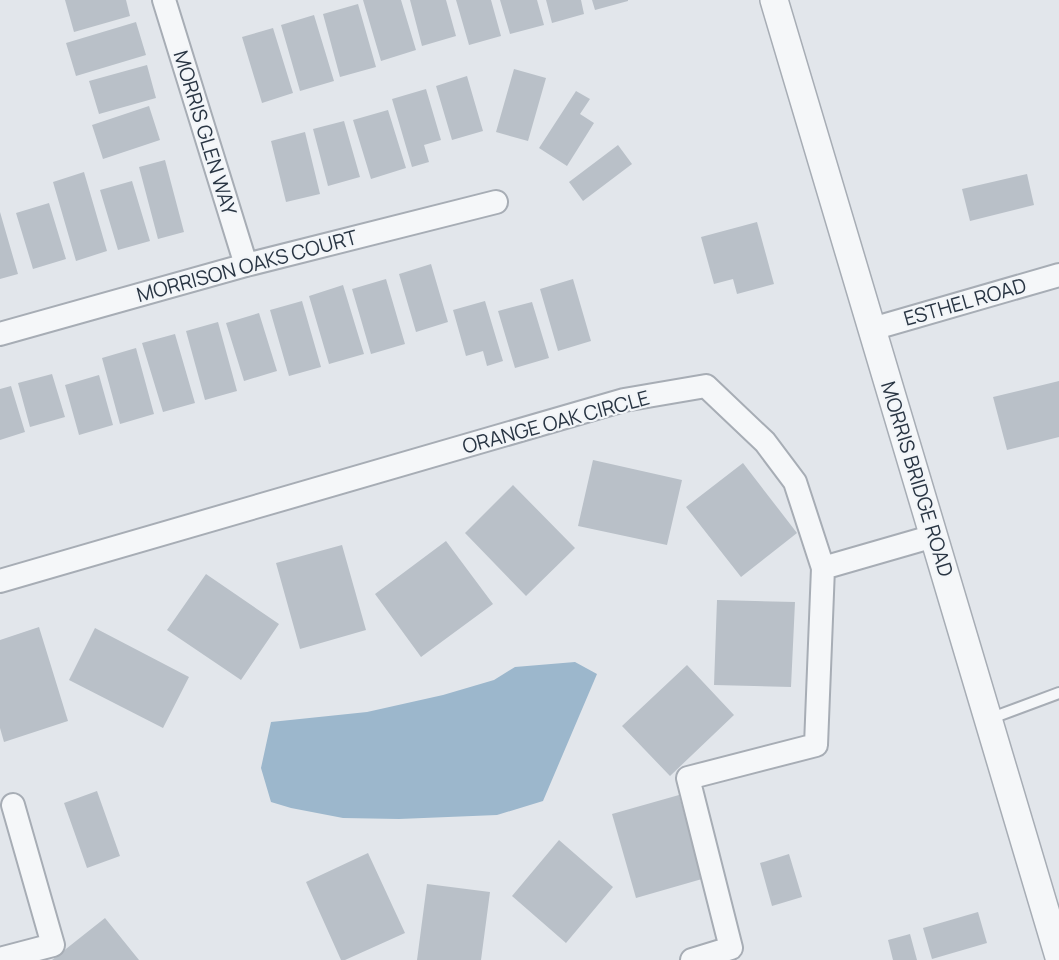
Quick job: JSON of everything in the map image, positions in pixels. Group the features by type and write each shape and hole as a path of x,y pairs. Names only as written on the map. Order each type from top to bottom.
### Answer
{"street":[{"name":"MORRIS BRIDGE ROAD","path":"774,0 1059,957"},
{"name":"MORRIS GLEN WAY","path":"169,1 246,265"},
{"name":"MORRISON OAKS COURT","path":"0,334 246,265 496,202"},
{"name":"ESTHEL ROAD","path":"872,329 1059,275"},
{"name":"ORANGE OAK CIRCLE","path":"0,581 624,400 706,386 765,442 795,482 823,568 816,745 688,778 731,948 692,960"},
{"path":"823,568 934,536"},
{"path":"0,959 53,945 13,805"}],"lane":[{"path":"988,719 1059,693"}],"water":[{"path":"575,662 597,674 543,801 497,815 399,819 343,818 271,802 261,768 271,722 367,712 443,695 494,680 515,667"}],"building":[{"path":"65,0 126,0 130,16 74,32"},
{"path":"363,0 401,0 416,50 381,61"},
{"path":"410,0 446,0 456,36 422,46"},
{"path":"456,0 491,0 501,36 469,45"},
{"path":"500,0 537,0 544,25 510,34"},
{"path":"546,0 581,0 584,14 552,23"},
{"path":"592,0 628,0 628,1 595,10"},
{"path":"358,4 376,67 340,77 323,14"},
{"path":"314,15 334,81 300,91 281,25"},
{"path":"136,22 146,55 76,76 66,43"},
{"path":"273,28 293,93 262,103 242,37"},
{"path":"147,65 156,98 99,114 89,81"},
{"path":"514,69 546,78 528,141 496,132"},
{"path":"467,76 483,131 452,140 436,86"},
{"path":"426,89 441,140 424,145 429,162 412,167 392,99"},
{"path":"576,91 590,99 580,114 594,123 567,166 539,148"},
{"path":"149,106 160,140 103,159 92,125"},
{"path":"388,110 406,168 371,179 353,120"},
{"path":"344,121 360,177 328,186 313,129"},
{"path":"305,132 320,194 286,202 271,141"},
{"path":"618,145 632,164 583,201 569,182"},
{"path":"165,160 184,232 158,239 139,167"},
{"path":"84,172 107,251 76,261 53,182"},
{"path":"1027,174 1034,205 970,221 962,189"},
{"path":"132,181 150,241 118,250 100,190"},
{"path":"49,203 66,259 33,269 16,213"},
{"path":"0,212 18,274 0,279"},
{"path":"757,222 774,284 737,294 733,279 714,284 701,237"},
{"path":"431,264 448,322 416,332 399,274"},
{"path":"386,279 405,344 371,354 352,289"},
{"path":"573,279 591,341 558,351 540,289"},
{"path":"343,285 364,354 329,364 309,296"},
{"path":"302,301 321,367 289,376 270,310"},
{"path":"485,301 503,361 487,366 483,351 466,356 453,310"},
{"path":"532,302 549,358 515,368 498,311"},
{"path":"259,313 277,371 244,381 226,323"},
{"path":"218,322 237,391 205,400 186,331"},
{"path":"175,334 195,403 163,412 142,343"},
{"path":"136,348 154,414 120,424 102,358"},
{"path":"52,374 65,417 30,427 18,383"},
{"path":"99,375 113,425 79,435 65,385"},
{"path":"1059,381 1059,437 1007,450 993,397"},
{"path":"11,386 25,432 0,440 0,389"},
{"path":"593,460 682,480 667,545 578,526"},
{"path":"743,463 797,533 741,577 686,507"},
{"path":"513,485 575,548 526,596 465,533"},
{"path":"446,541 493,604 421,657 375,594"},
{"path":"342,545 366,630 300,649 276,563"},
{"path":"206,574 279,624 241,680 167,630"},
{"path":"717,600 795,602 791,687 714,685"},
{"path":"39,627 68,721 4,742 0,728 0,640"},
{"path":"95,628 189,677 163,728 69,680"},
{"path":"687,665 734,715 670,776 622,726"},
{"path":"97,791 120,856 87,868 64,803"},
{"path":"679,795 702,879 636,898 612,814"},
{"path":"559,840 613,887 566,943 512,896"},
{"path":"368,853 405,933 341,960 306,882"},
{"path":"789,854 802,897 772,906 760,863"},
{"path":"427,884 490,892 481,960 417,960"},
{"path":"978,912 987,943 932,959 923,928"},
{"path":"105,918 139,960 52,960"},
{"path":"910,934 917,960 893,960 888,940"}]}
